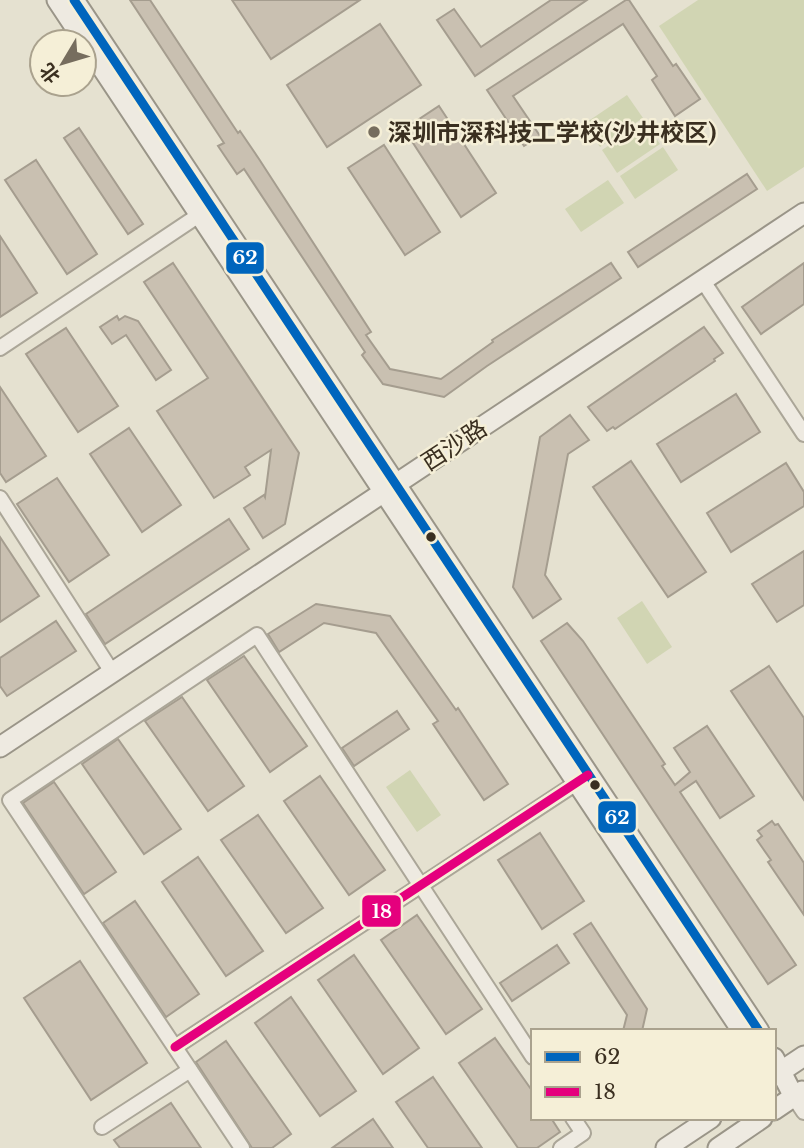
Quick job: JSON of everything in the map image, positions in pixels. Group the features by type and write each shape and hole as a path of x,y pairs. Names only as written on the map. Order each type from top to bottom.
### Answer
{"street":[{"path":"57,0 207,211"},
{"path":"74,0 207,211 582,779 741,1029"},
{"path":"0,348 207,211"},
{"name":"西沙路","path":"0,747 804,213"},
{"path":"703,281 804,435"},
{"path":"0,498 112,672"},
{"path":"242,1148 10,800 257,635 531,1054"},
{"path":"175,1047 582,779"},
{"path":"582,779 758,1029"},
{"path":"776,1109 801,1100 776,1071 804,1056"},
{"path":"102,1127 190,1070"},
{"path":"561,1148 583,1133 574,1120"},
{"path":"666,1148 708,1120"},
{"path":"718,1148 759,1120"}],"green space":[{"path":"698,0 804,0 804,167 767,191 659,26"},
{"path":"627,95 643,118 600,147 584,124"},
{"path":"645,121 660,144 617,173 602,150"},
{"path":"663,147 678,170 635,199 620,176"},
{"path":"608,180 624,203 581,232 565,209"},
{"path":"642,601 672,647 647,664 617,618"},
{"path":"410,770 441,815 417,832 386,787"}],"building":[{"path":"130,0 150,0 238,133 240,131 259,159 371,332 366,335 390,369 441,379 493,342 492,340 611,263 621,278 444,397 383,384 362,355 365,352 244,169 237,174 218,146 224,143"},
{"path":"232,0 360,0 271,59"},
{"path":"551,0 587,0 475,76 437,20 454,9 481,47"},
{"path":"629,0 673,66 676,64 700,99 675,116 652,80 657,76 623,24 513,96 540,136 524,146 487,90"},
{"path":"380,24 421,85 327,147 287,85"},
{"path":"439,106 496,193 461,217 404,129"},
{"path":"79,128 143,224 128,234 64,138"},
{"path":"384,145 440,232 405,255 348,168"},
{"path":"36,160 97,254 67,274 5,180"},
{"path":"747,174 757,189 638,267 628,252"},
{"path":"0,236 37,293 0,317"},
{"path":"173,263 299,453 285,524 263,538 244,508 264,495 265,497 271,450 245,467 250,475 214,498 157,411 208,378 144,282"},
{"path":"804,263 804,304 761,334 742,307"},
{"path":"117,316 119,320 125,316 138,321 171,370 156,380 126,335 112,344 100,327"},
{"path":"704,327 723,353 615,429 613,427 607,431 588,407"},
{"path":"66,328 118,406 78,432 26,354"},
{"path":"0,387 46,456 6,482 0,473"},
{"path":"736,394 760,432 681,482 657,444"},
{"path":"570,415 589,440 568,454 545,575 561,599 533,618 513,587 540,437"},
{"path":"129,428 181,505 142,532 90,454"},
{"path":"631,461 706,572 668,597 593,487"},
{"path":"786,463 804,492 804,506 731,552 707,513"},
{"path":"57,478 109,555 69,582 17,504"},
{"path":"229,519 249,549 105,644 86,614"},
{"path":"0,537 39,596 0,622"},
{"path":"804,551 804,605 777,622 752,584"},
{"path":"316,604 390,616 456,710 458,708 508,784 484,800 433,724 438,721 376,633 324,623 279,652 268,634"},
{"path":"56,621 76,651 7,696 0,686 0,658"},
{"path":"567,623 583,641 665,764 662,766 675,785 690,772 674,748 707,726 754,796 720,818 696,781 680,792 796,965 768,984 541,641"},
{"path":"244,656 307,746 270,772 207,680"},
{"path":"769,666 804,718 804,800 731,691"},
{"path":"182,697 244,786 208,811 145,721"},
{"path":"397,711 409,729 354,766 342,748"},
{"path":"118,739 181,829 144,854 82,764"},
{"path":"320,776 385,870 349,895 284,801"},
{"path":"54,782 116,872 84,894 23,803"},
{"path":"258,815 323,908 286,933 221,840"},
{"path":"772,821 775,825 778,824 804,863 804,915 768,862 771,860 757,840 762,836 758,831"},
{"path":"540,833 584,901 542,929 498,860"},
{"path":"198,857 263,951 226,976 162,882"},
{"path":"135,901 199,994 166,1017 103,923"},
{"path":"417,915 482,1009 446,1034 381,940"},
{"path":"591,923 647,1009 642,1029 624,1029 627,1015 574,934"},
{"path":"557,945 569,963 512,1001 500,983"},
{"path":"354,955 419,1048 383,1074 318,980"},
{"path":"80,961 147,1063 91,1100 24,998"},
{"path":"291,997 356,1091 320,1116 255,1023"},
{"path":"495,1038 531,1089 531,1120 552,1120 560,1132 537,1148 518,1148 459,1063"},
{"path":"226,1041 291,1134 272,1148 252,1148 196,1062"},
{"path":"433,1077 482,1148 428,1148 396,1102"},
{"path":"171,1103 201,1148 120,1148 114,1140"},
{"path":"373,1119 393,1148 332,1148"}],"transit line":[{"name":"62","path":"74,0 758,1029"},
{"name":"18","path":"175,1047 588,775"}],"place":[{"name":"深圳市深科技工学校(沙井校区)","path":"374,132"}]}
